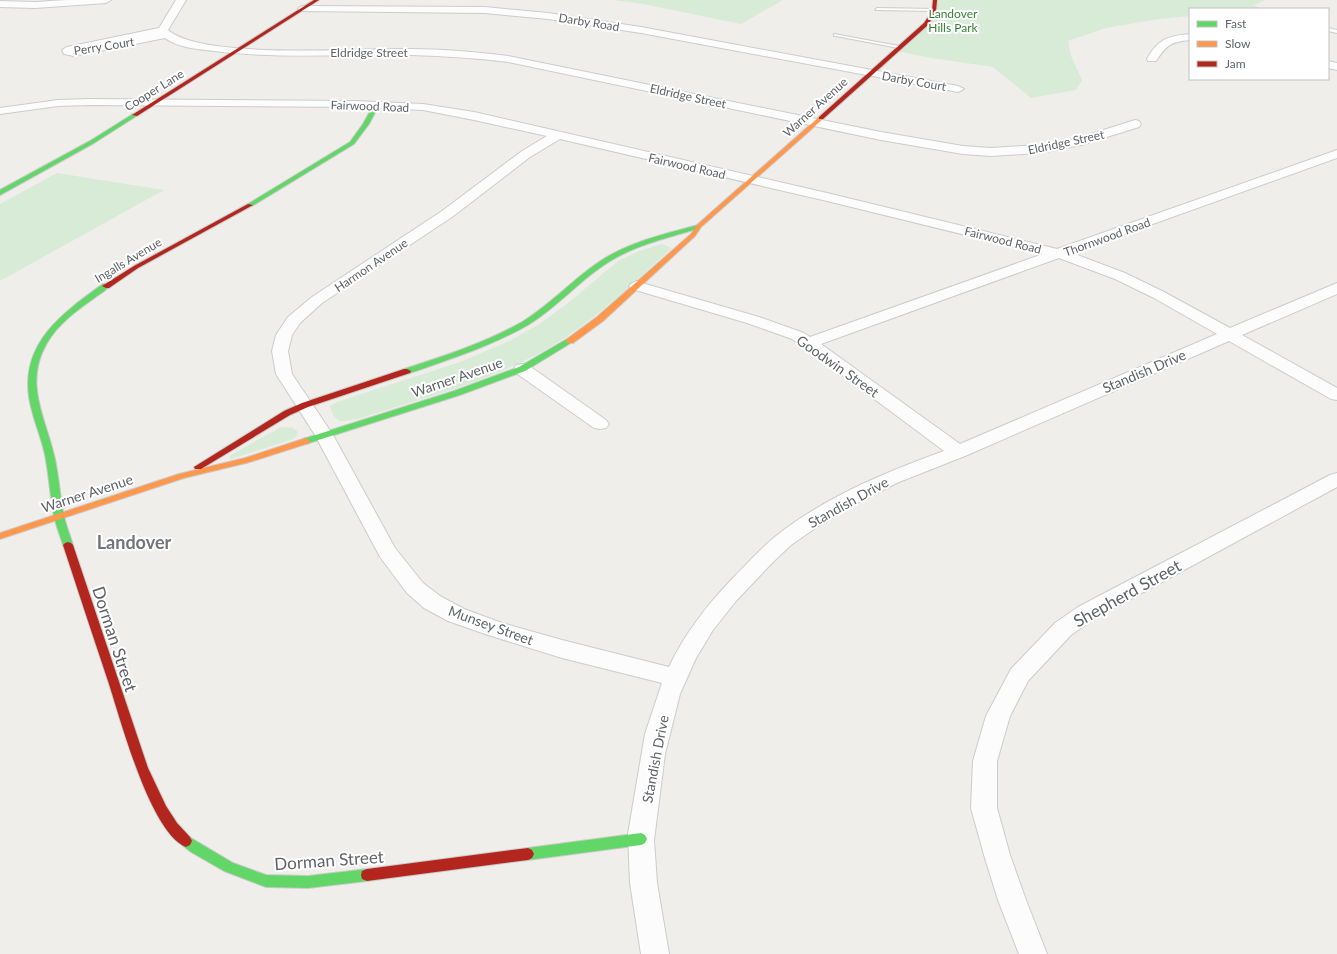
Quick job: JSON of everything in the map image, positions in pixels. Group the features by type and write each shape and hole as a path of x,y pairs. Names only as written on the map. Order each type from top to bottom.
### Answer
{"street":[{"path":"0,4 17,2 42,5 106,0"},
{"path":"166,32 181,3 181,0"},
{"name":"Cooper Lane","path":"0,193 73,153 155,103 317,0"},
{"path":"935,0 935,10"},
{"path":"0,10 17,2"},
{"name":"Darby Road","path":"303,9 455,9 548,16 641,30 870,73"},
{"name":"Warner Avenue","path":"0,536 182,476 248,460 457,394 522,369 579,335 600,319 693,235 699,226 752,181 899,48 931,18 935,10"},
{"name":"Perry Court","path":"166,32 74,52 68,52 67,50 166,32"},
{"name":"Eldridge Street","path":"166,32 181,42 197,46 262,53 411,52 475,55 558,68 929,145 992,152 1019,152 1054,147 1135,124"},
{"path":"1152,59 1156,51 1164,43 1174,39 1189,37"},
{"name":"Darby Court","path":"870,73 958,90"},
{"name":"Fairwood Road","path":"0,111 58,103 90,102 376,105 423,107 445,110 835,199 1060,254 1120,276 1159,295 1337,395"},
{"name":"Ingalls Avenue","path":"59,517 58,497 49,453 35,414 30,383 32,365 44,338 77,306 105,287 297,178 353,142 371,118 376,105"},
{"name":"Harmon Avenue","path":"324,435 284,374 280,351 284,335 294,320 317,300 447,214 526,154 557,136"},
{"name":"Thornwood Road","path":"808,343 1337,154"},
{"name":"Warner Avenue","path":"182,476 238,441 287,413 305,405 477,347 504,334 544,311 607,260 626,249 646,241 699,226"},
{"name":"Goodwin Street","path":"637,286 782,329 808,343 958,452"},
{"name":"Standish Drive","path":"655,954 646,909 641,839 649,777 658,729 675,677 695,638 720,606 751,572 789,536 824,513 867,489 916,467 958,452 1337,288"},
{"path":"522,369 600,424"},
{"name":"Munsey Street","path":"324,435 387,552 415,588 432,602 456,615 496,629 562,649 675,677"},
{"name":"Shepherd Street","path":"1033,954 999,862 984,808 985,761 998,716 1019,675 1063,629 1086,613 1337,479"},
{"name":"Dorman Street","path":"59,517 141,767 160,806 177,833 195,848 229,867 266,881 308,882 412,870 641,839"}],"lane":[{"path":"877,9 935,10"},
{"path":"836,36 899,48"}],"green space":[{"path":"614,0 783,0 741,24 643,4"},
{"name":"Landover Hills Park","path":"934,0 1266,0 1254,5 1259,8 1189,8 1189,16 1152,20 1106,28 1068,41 1071,56 1082,80 1076,90 1031,98 993,67 931,58 896,51 931,18"},
{"path":"57,173 164,190 0,281 0,204"},
{"path":"662,244 670,247 671,249 594,317 566,337 518,364 493,375 441,393 361,418 339,421 333,415 330,406 337,402 463,361 509,341 538,325 568,303 618,261 639,251"},
{"path":"281,427 293,428 297,431 298,435 293,439 231,459 229,456"}],"traffic: fast":[{"path":"250,205 352,143 366,124 376,105"},
{"path":"0,193 92,142 135,115"},
{"path":"407,371 468,350 511,331 536,316 592,270 613,256 636,246 698,227"},
{"path":"68,545 59,516 49,453 35,405 32,389 32,372 36,356 44,341 54,328 65,317 106,286"},
{"path":"306,441 457,393 522,369 570,341"},
{"path":"528,854 641,839"},
{"path":"186,841 195,848 229,867 266,881 308,882 367,875"}],"traffic: slow":[{"path":"570,341 600,319 693,235 699,226 821,118"},
{"path":"0,536 182,476 247,460 306,441"}],"traffic: jam":[{"path":"135,115 317,0"},
{"path":"821,118 926,24 934,11 935,0"},
{"path":"106,286 136,267 250,205"},
{"path":"198,467 287,413 305,405 407,371"},
{"path":"68,545 142,768 161,810 173,827 186,841"},
{"path":"367,875 528,854"}],"district":[{"name":"Landover","path":"134,542"}]}
